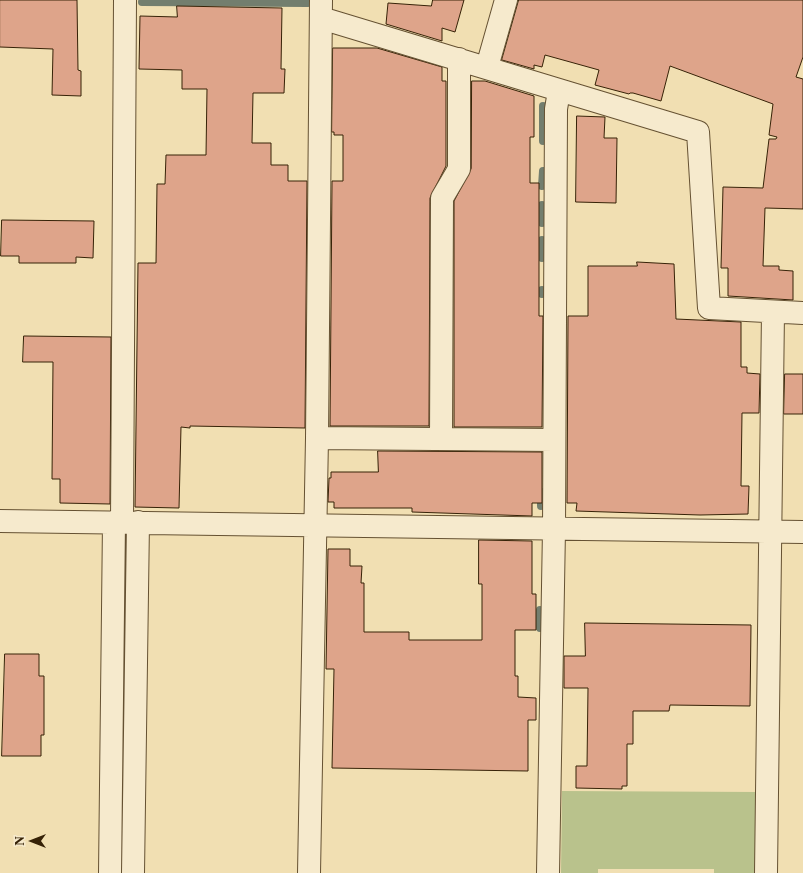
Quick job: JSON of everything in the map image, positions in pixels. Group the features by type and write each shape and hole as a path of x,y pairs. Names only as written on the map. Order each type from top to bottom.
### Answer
{"street":[{"path":"126,0 125,522 133,873"},
{"path":"488,67 506,0"},
{"path":"309,873 314,525 317,438 321,9 459,58 559,91 698,132 709,308 803,313"},
{"path":"441,439 442,198 459,169 459,58"},
{"path":"548,873 554,529 556,109 559,91"},
{"path":"766,873 773,312"},
{"path":"317,438 554,440"},
{"path":"0,521 803,532"},
{"path":"110,873 125,522"}],"green space":[{"path":"562,791 758,792 758,873 714,873 714,869 598,869 598,873 561,873"}],"building":[{"path":"0,0 77,0 78,70 81,71 81,96 52,95 53,49 0,47"},
{"path":"433,0 464,0 455,32 442,28 442,41 386,24 388,3 431,6"},
{"path":"519,0 803,0 803,57 796,77 803,79 803,209 765,208 763,266 779,266 779,270 793,271 793,300 728,296 728,268 721,268 723,187 763,188 769,139 776,139 777,137 769,135 773,104 670,66 661,101 595,85 599,70 545,55 542,67 534,65 534,69 502,60"},
{"path":"177,6 282,8 281,69 285,69 284,93 253,93 252,143 271,143 271,165 288,165 288,181 307,181 305,428 181,427 179,508 135,507 138,263 156,263 157,184 165,184 166,155 206,155 207,89 182,89 182,70 139,69 140,16 177,17"},
{"path":"333,48 377,48 442,67 442,81 446,81 446,166 430,198 429,426 330,426 332,181 343,181 343,135 334,135 334,132 332,132"},
{"path":"472,81 485,81 534,96 534,137 530,137 530,183 539,183 539,316 543,316 542,427 454,427 454,201 471,169"},
{"path":"577,116 605,117 604,138 617,138 616,203 576,202"},
{"path":"2,220 94,221 93,258 76,257 76,263 19,263 19,256 1,256"},
{"path":"637,262 674,264 676,319 741,322 741,367 747,367 747,373 760,374 759,413 742,413 741,486 749,486 748,514 700,515 576,511 577,503 567,503 568,316 588,316 588,266 637,266"},
{"path":"24,336 111,337 110,504 60,503 60,479 52,479 53,362 23,362"},
{"path":"785,374 803,374 803,414 784,414"},
{"path":"378,451 542,452 542,503 532,503 532,516 412,512 412,508 334,508 334,502 328,502 329,478 331,478 331,472 378,472"},
{"path":"479,540 532,541 532,594 536,594 536,630 515,630 515,676 518,676 518,697 536,698 536,720 528,720 528,771 332,768 334,669 326,669 328,549 350,549 350,566 362,566 361,583 364,583 364,632 409,632 409,640 482,640 482,584 479,584"},
{"path":"585,623 751,625 750,706 670,705 669,711 633,711 633,744 627,744 627,786 622,786 622,789 576,788 576,766 587,766 588,688 564,688 564,656 585,656"},
{"path":"5,654 39,654 39,676 44,676 44,735 41,735 41,756 2,756"}],"waterway":[{"path":"142,2 308,3"},
{"path":"543,106 543,141"},
{"path":"542,186 543,171"},
{"path":"542,205 542,223"},
{"path":"542,240 542,258"},
{"path":"541,492 541,506"},
{"path":"121,873 125,539"},
{"path":"540,610 540,628"}]}
